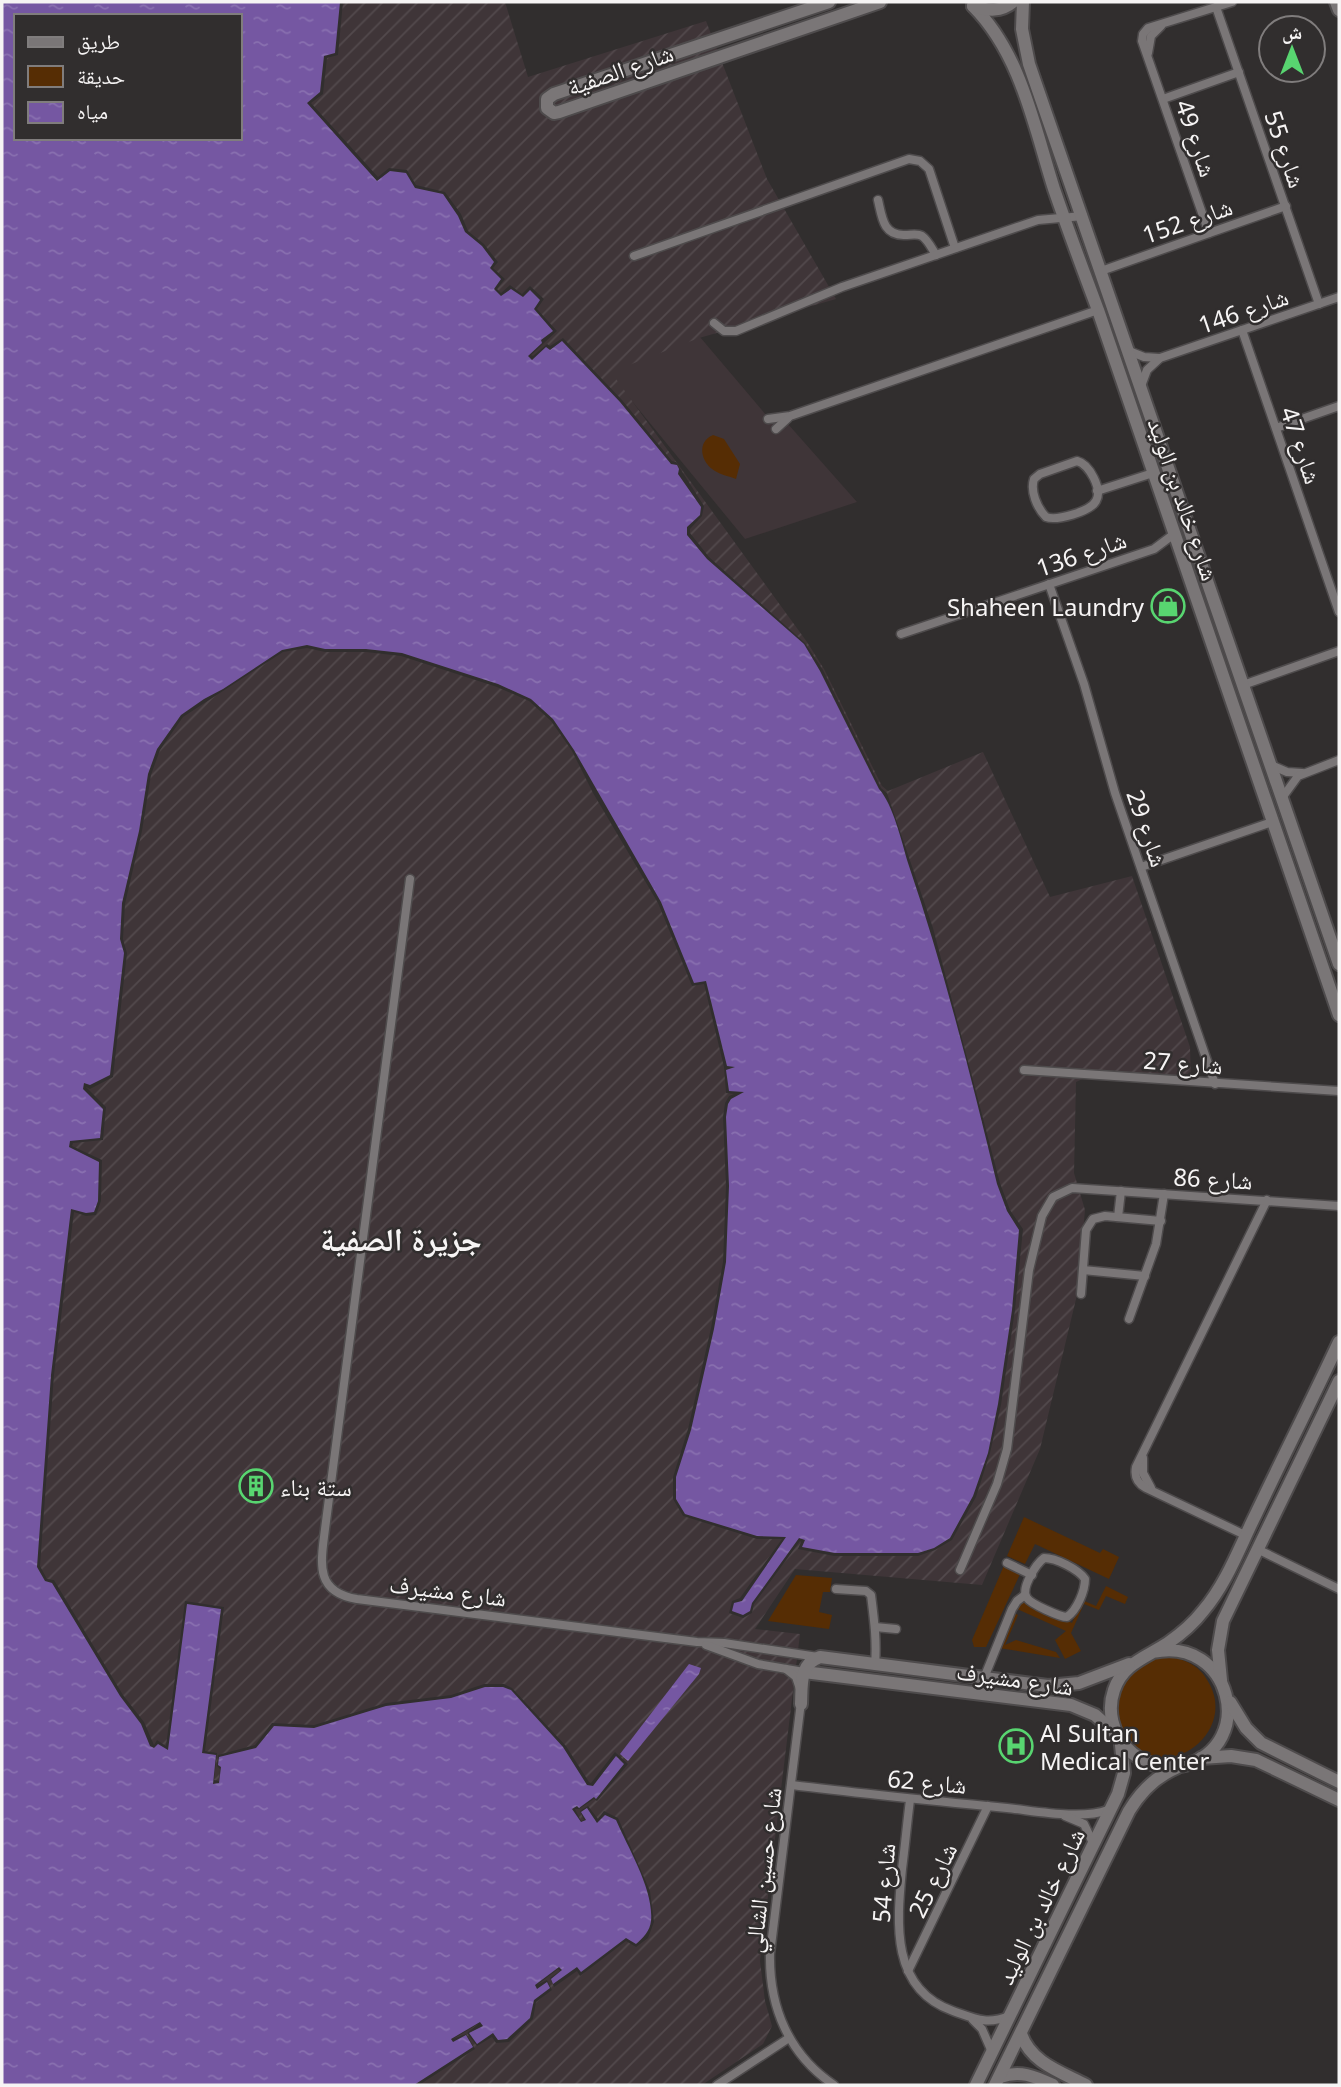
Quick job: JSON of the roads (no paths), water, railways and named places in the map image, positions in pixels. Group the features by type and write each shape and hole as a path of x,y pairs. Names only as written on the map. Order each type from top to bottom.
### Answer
{"main road":[{"name":"شارع الصفية","path":"829,2 554,94 547,99 547,108 554,113 559,112 880,2"},
{"path":"968,3 984,10 996,10 1013,2"},
{"name":"شارع خالد بن الوليد","path":"1023,2 1022,29 1029,64 1339,964"},
{"path":"1336,2 1339,10"},
{"name":"شارع خالد بن الوليد","path":"968,3 993,29 1009,56 1339,1015"},
{"path":"743,31 742,40 750,47"},
{"path":"1187,573 1197,575 1204,568"},
{"path":"1195,596 1201,588 1212,590"},
{"path":"1339,1342 1221,1585 1203,1612 1180,1635 1133,1663 1118,1679 1111,1711 1118,1737 1134,1755 1151,1764 1180,1766 1200,1758 1231,1756 1256,1760 1339,1800"},
{"path":"1339,1381 1223,1621 1218,1650 1221,1680 1246,1728 1261,1743 1339,1782"},
{"path":"1153,1652 1179,1651 1196,1656 1210,1666 1221,1680"},
{"path":"801,1703 804,1672 810,1662 820,1657"},
{"name":"شارع مشيرف","path":"820,1657 1063,1685 1094,1679 1133,1663"},
{"name":"شارع مشيرف","path":"804,1672 1071,1705 1095,1715 1118,1737"},
{"path":"1200,1758 1221,1736 1228,1716 1227,1696"},
{"name":"شارع خالد بن الوليد","path":"976,2085 1118,1794 1124,1773 1124,1751 1118,1737"},
{"name":"شارع خالد بن الوليد","path":"998,2081 1129,1811 1136,1799 1156,1779 1180,1766"},
{"path":"1029,1978 1043,1986"},
{"path":"1021,2034 1024,2044 1036,2059 1086,2085"},
{"path":"998,2081 1019,2073 1029,2074 1053,2085"}],"street":[{"path":"1216,7 1231,2"},
{"name":"شارع 49","path":"1209,233 1142,41 1148,28 1216,7"},
{"name":"شارع 55","path":"1216,7 1320,304"},
{"path":"1163,99 1239,72"},
{"path":"634,256 909,159 920,161 929,169 956,248"},
{"path":"878,200 885,226 890,233 897,236 918,234 936,255"},
{"name":"شارع 152","path":"1101,271 1286,206"},
{"path":"714,323 724,331 736,331 842,287 1038,220 1083,216"},
{"name":"شارع 146","path":"1160,358 1339,297"},
{"path":"768,419 790,416 1098,310"},
{"name":"شارع 47","path":"1242,330 1339,612"},
{"path":"1129,351 1144,357 1160,358"},
{"path":"1141,386 1147,370 1160,358"},
{"path":"1276,428 1339,406"},
{"path":"776,429 790,416"},
{"path":"1081,461 1089,470 1097,491 1096,501 1089,508 1054,520 1046,517 1040,510 1032,482 1040,474 1081,461"},
{"path":"1097,491 1153,472"},
{"name":"شارع 136","path":"901,634 1154,549 1174,534"},
{"name":"شارع 136","path":"1154,549 1179,549"},
{"name":"شارع 29","path":"1049,584 1081,675 1104,757 1215,1084"},
{"path":"1243,685 1339,651"},
{"path":"1282,798 1292,782 1305,772 1339,760"},
{"path":"1271,765 1287,772 1305,772"},
{"path":"1141,867 1272,822"},
{"name":"شارع مشيرف","path":"410,879 334,1456 321,1570 326,1582 344,1597 820,1657"},
{"name":"شارع 27","path":"1024,1070 1339,1091"},
{"name":"شارع 86","path":"960,1570 997,1484 1007,1448 1029,1270 1046,1206 1062,1191 1072,1188 1339,1204"},
{"path":"1118,1217 1121,1191"},
{"path":"1129,1319 1156,1244 1164,1194"},
{"path":"1245,1535 1140,1485 1135,1474 1136,1467 1267,1200"},
{"path":"1081,1294 1089,1224 1101,1216 1161,1221"},
{"path":"1083,1270 1145,1276"},
{"path":"1257,1549 1338,1589"},
{"path":"1048,1558 1080,1572 1086,1583 1073,1613 1067,1617 1031,1601 1026,1595 1025,1589 1040,1560 1048,1558"},
{"path":"1007,1563 1032,1576"},
{"path":"836,1589 869,1592 875,1627 876,1665"},
{"path":"984,1678 1012,1609 1017,1601 1026,1595"},
{"path":"875,1627 896,1629"},
{"name":"شارع مشيرف","path":"697,1642 758,1664 804,1672"},
{"name":"شارع حسين الشالي","path":"786,1669 799,1683 801,1703 770,1969 774,2000 789,2038 816,2072 834,2085"},
{"path":"801,1703 809,1685 824,1674"},
{"name":"شارع 62","path":"792,1785 910,1800 1059,1813 1094,1814 1108,1810"},
{"name":"شارع 54","path":"910,1800 897,1921 899,1941 908,1971 919,1988 946,2008 993,2022 1010,2016"},
{"name":"شارع 25","path":"908,1971 988,1806"},
{"name":"شارع 62","path":"1059,1813 1083,1824 1093,1843"},
{"path":"971,2017 982,2029 992,2052"},
{"path":"717,2085 789,2038"}],"water":[{"path":"2,2 340,2 335,53 324,56 320,92 307,103 377,181 390,171 406,173 415,188 443,194 465,232 482,246 494,262 490,268 501,279 494,289 501,296 511,289 523,297 530,290 540,300 534,309 553,331 541,340 542,343 528,356 532,360 546,347 550,350 562,341 620,402 671,464 677,465 678,474 701,507 700,515 687,527 687,535 707,559 804,644 820,671 893,814 945,983 997,1184 1007,1211 1019,1230 1012,1310 988,1453 973,1496 950,1538 934,1548 918,1553 835,1553 802,1547 805,1540 799,1538 752,1603 750,1611 743,1615 732,1611 734,1603 742,1601 786,1537 757,1536 685,1514 676,1499 676,1477 691,1430 726,1262 728,1104 731,1099 744,1092 729,1091 726,1070 735,1067 727,1066 706,981 694,983 661,902 574,750 553,719 531,699 498,684 402,653 366,649 325,649 307,645 282,650 181,715 157,749 148,774 139,831 122,903 120,939 124,953 110,1075 90,1085 84,1083 83,1089 103,1109 100,1138 70,1141 69,1147 99,1162 98,1201 94,1212 71,1209 51,1375 37,1567 45,1581 52,1583 120,1696 141,1724 150,1746 154,1748 158,1744 168,1750 187,1604 221,1609 202,1753 216,1755 213,1784 219,1783 219,1757 256,1748 274,1726 314,1728 386,1706 451,1698 485,1687 511,1690 563,1747 587,1785 593,1786 616,1756 624,1764 596,1799 594,1797 579,1808 577,1806 572,1809 581,1822 586,1820 581,1812 587,1808 597,1823 605,1815 616,1820 648,1896 651,1921 648,1931 636,1944 626,1938 581,1972 577,1967 553,1984 551,1979 562,1970 559,1967 535,1985 537,1989 547,1982 550,1988 534,2000 530,2018 507,2039 498,2040 493,2033 477,2044 469,2033 483,2026 480,2022 451,2039 453,2042 466,2035 473,2047 414,2085 2,2085"},
{"path":"689,1664 701,1668 699,1674 628,1761 620,1754"}],"place":[{"name":"Shaheen Laundry","path":"1168,606"},
{"name":"ستة بناء","path":"256,1486"},
{"name":"Al Sultan Medical Center","path":"1016,1746"}],"district":[{"name":"جزيرة الصفية","path":"401,1238"}]}
